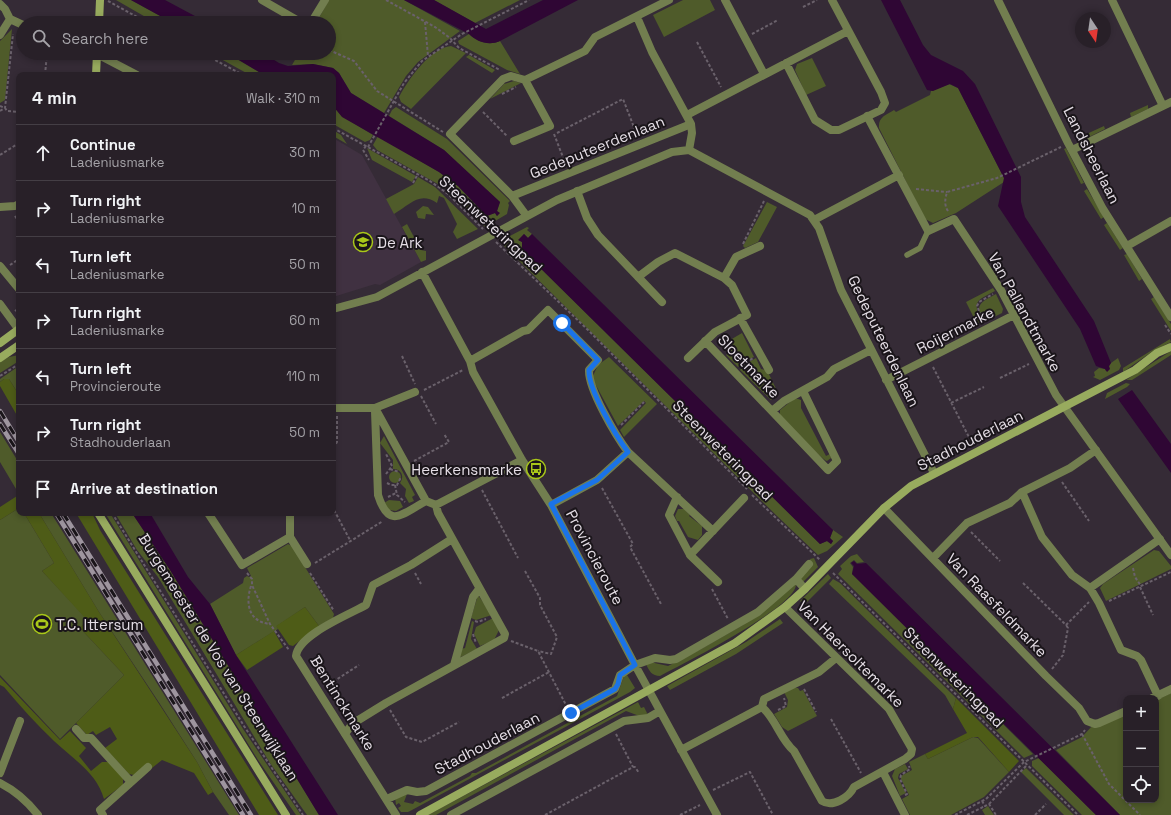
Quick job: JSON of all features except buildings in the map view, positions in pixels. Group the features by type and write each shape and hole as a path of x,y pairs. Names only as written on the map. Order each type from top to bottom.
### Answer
{"street":[{"path":"99,16 100,0"},
{"path":"262,0 290,16"},
{"path":"315,16 325,0"},
{"path":"526,215 512,196 450,134 503,79 508,77 525,80 585,51 595,37 669,0"},
{"path":"725,0 764,74"},
{"path":"786,63 815,120 831,130 839,130 881,110 885,103 832,0"},
{"name":"Landsheerlaan","path":"998,0 1070,147 1103,209 1171,317"},
{"path":"1112,0 1163,106"},
{"path":"0,4 5,8 12,20 16,22"},
{"path":"336,308 377,297 526,215 576,191 672,152 689,150 692,133 687,115 652,52 637,17"},
{"path":"0,35 12,20"},
{"path":"687,115 848,31"},
{"path":"96,60 96,72"},
{"path":"109,60 131,72"},
{"path":"514,141 550,126 525,80"},
{"path":"1070,147 1171,102"},
{"path":"867,116 928,231 954,219"},
{"name":"Gedeputeerdenlaan","path":"512,196 690,124"},
{"name":"Gedeputeerdenlaan","path":"689,150 810,215 814,220 819,228 841,290 934,473"},
{"path":"814,220 899,176"},
{"path":"576,191 587,218 598,235 662,302"},
{"path":"0,207 16,206"},
{"name":"Van Pallandtmarke","path":"954,219 1001,290 1056,395 1171,555"},
{"path":"1127,246 1171,221"},
{"path":"724,278 736,257 760,246"},
{"name":"Sloetmarke","path":"638,277 658,262 675,254 724,278 732,285 747,315 715,332 688,358"},
{"path":"0,266 16,285"},
{"name":"Provincieroute","path":"422,272 522,460 551,504 635,665 716,815"},
{"path":"0,304 16,325"},
{"path":"471,363 523,331 528,330 548,310 598,360 589,370 589,378 615,431 628,452 712,531"},
{"name":"Roijermarke","path":"886,380 1014,315"},
{"name":"Sloetmarke","path":"740,318 769,370"},
{"path":"0,343 16,331"},
{"name":"Sloetmarke","path":"705,341 828,470 837,461 802,391"},
{"path":"0,358 16,347"},
{"name":"Stadhouderlaan","path":"420,815 735,643 785,607 805,589 884,508 911,486 1135,370 1157,353 1171,347"},
{"name":"Sloetmarke","path":"772,411 784,401 827,377 834,369 872,350"},
{"path":"336,408 375,408 417,391"},
{"path":"375,408 426,501 436,505 522,460"},
{"path":"375,408 378,495 384,512 392,516 399,516 426,501"},
{"path":"933,558 965,526 1010,503 1022,492 1058,474 1096,450"},
{"path":"551,504 597,480 628,452"},
{"path":"1022,492 1042,537 1072,575 1093,592 1121,650 1137,656 1141,660 1154,695"},
{"path":"677,497 669,515 690,555 716,580"},
{"path":"690,555 744,498"},
{"path":"345,734 352,724 386,703 454,664 504,638 505,634 438,513 436,505"},
{"name":"Van Raasfeldmarke","path":"884,508 1046,676 1079,708 1084,718 1090,722"},
{"name":"Burgemeester de Vos van Steenwijklaan","path":"100,516 168,628 286,815"},
{"path":"210,516 242,565 290,537"},
{"path":"290,516 290,537 308,565"},
{"name":"Bentinckmarke","path":"396,815 296,656 300,645 321,629 366,605 373,585 411,565 452,539"},
{"path":"1093,592 1128,562 1160,539"},
{"name":"Stadhouderlaan","path":"387,799 407,790 417,792 426,791 571,713 615,689 620,675 635,665 654,658 670,660 676,659 758,612 796,580 809,564"},
{"path":"796,580 805,589"},
{"path":"454,664 472,597 479,588"},
{"name":"Van Haersoltemarke","path":"785,607 889,709 912,749 911,754 906,759"},
{"path":"681,750 762,707 764,699 819,672 836,658"},
{"path":"1159,695 1171,689"},
{"path":"762,707 770,714 788,746 794,751 822,801 832,804 850,795 854,787 906,759"},
{"path":"451,815 624,721 648,718 660,711"},
{"path":"1090,722 1099,723 1123,711"},
{"path":"0,773 20,721"},
{"path":"76,729 84,738 91,738 132,782"},
{"path":"103,815 100,810 148,767"},
{"path":"883,772 906,815"},
{"path":"0,783 18,795 38,815"}],"lane":[{"path":"907,255 920,248 928,231"}],"path":[{"path":"106,0 135,16"},
{"path":"386,0 424,21 452,40 459,48 501,70 508,77"},
{"path":"369,160 363,150 372,141 412,72 428,56 462,34 529,0"},
{"path":"803,7 817,0"},
{"path":"5,108 12,20"},
{"path":"745,37 778,20"},
{"path":"424,21 428,56"},
{"path":"697,42 725,95"},
{"path":"336,53 354,61 376,91 395,101 444,133 450,134"},
{"path":"45,72 46,60"},
{"path":"215,60 237,72"},
{"path":"554,134 623,98 641,144"},
{"path":"0,106 5,108 7,111 16,112"},
{"path":"477,106 511,141 514,141"},
{"path":"0,111 5,108"},
{"path":"550,126 570,173"},
{"name":"Steenweteringpad","path":"336,130 418,174 448,194 588,330 1078,815"},
{"path":"0,155 16,145"},
{"path":"905,188 947,192 997,178 1023,165 1070,147"},
{"path":"413,183 418,174"},
{"path":"947,192 945,200 946,208 954,219"},
{"path":"736,257 770,193"},
{"path":"987,328 977,306 982,300 1001,290"},
{"path":"735,372 745,362 760,355"},
{"path":"402,356 417,391 436,424"},
{"path":"928,359 976,452"},
{"path":"1000,378 1037,360"},
{"path":"417,391 471,363"},
{"path":"0,376 16,366"},
{"path":"951,403 984,387"},
{"path":"615,431 644,402"},
{"path":"336,425 336,444"},
{"path":"405,465 449,442 444,434"},
{"path":"386,475 387,483 395,485 400,482 401,474 398,471 390,470"},
{"path":"1058,474 1089,521"},
{"path":"597,480 633,544 630,548 661,604"},
{"path":"478,484 518,558"},
{"path":"395,485 397,495 402,498 409,510"},
{"path":"336,514 351,542"},
{"name":"Burgemeester de Vos van Steenwijklaan","path":"114,516 244,726 303,815"},
{"path":"339,620 308,570 308,565 351,542 392,516"},
{"path":"965,526 1000,561"},
{"path":"1128,562 1133,568 1135,577 1154,616"},
{"path":"242,565 252,580 249,603 251,613 259,621 270,624"},
{"path":"411,565 421,584"},
{"path":"504,638 538,651 551,654 557,637 540,605 540,598 526,571"},
{"path":"1100,605 1171,572"},
{"path":"716,580 712,589 732,627"},
{"path":"1023,583 1068,628 1063,655 1046,676"},
{"path":"252,585 270,624 288,649 296,656"},
{"path":"1066,625 1093,592"},
{"path":"466,619 476,622 494,615"},
{"path":"476,622 472,635 480,651"},
{"path":"538,651 571,713"},
{"path":"318,691 359,665"},
{"path":"502,698 549,672"},
{"path":"799,681 816,712"},
{"path":"770,714 786,706 781,690"},
{"path":"386,703 406,737 422,742 459,722"},
{"path":"831,719 865,781"},
{"path":"956,815 982,801 1024,762 1082,734 1090,722"},
{"path":"612,728 633,767 635,767 639,773"},
{"path":"1082,734 1107,780 1140,815"},
{"path":"897,799 907,794 900,779 901,774 910,769 906,759"},
{"path":"967,815 989,804 1027,764"},
{"path":"545,815 633,767"},
{"path":"680,815 707,797 750,772 773,815"},
{"path":"982,801 985,806"},
{"path":"989,804 996,815"},
{"path":"1035,815 1046,804"}],"shaded area":[{"path":"131,0 165,0 195,16 160,16"},
{"path":"404,0 434,0 486,29 543,0 578,0 500,41 487,43 479,41 469,34"},
{"path":"881,0 900,0 923,45 931,55 963,71 975,84 1021,177 1021,202 1025,217 1094,321 1111,363 1109,366 1110,369 1107,372 1105,369 1096,366 1080,329 998,206 1004,178 958,88 950,84 933,91 927,90"},
{"path":"239,60 274,60 288,66 313,64 333,68 339,73 351,93 444,150 500,202 497,211 500,213 497,216 495,213 487,216 458,186 439,172 342,117 336,110 336,72 259,72"},
{"path":"336,140 362,155 421,262 380,285 375,284 336,296"},
{"path":"524,234 528,238 532,234 833,530 830,538 833,541 831,544 827,541 820,544 522,250 522,242 518,240"},
{"path":"1132,390 1171,444 1171,473 1118,399"},
{"path":"134,516 152,516 188,577 210,604 236,655 338,815 319,815 170,570"},
{"path":"854,561 857,564 866,563 1120,815 1096,815 852,574 854,566 851,563"}],"green space":[{"path":"116,0 131,0 160,16 144,16"},
{"path":"329,0 404,0 460,31 418,62 406,76 384,113 351,93 339,73 333,68 313,64 292,65 295,60 336,60 336,16 320,16"},
{"path":"434,0 520,0 475,23"},
{"path":"683,0 710,0 715,10 664,37 653,15"},
{"path":"12,29 5,100 0,103 0,41"},
{"path":"469,34 476,39 487,43 500,41 520,74 507,70 459,44 458,41"},
{"path":"451,46 466,53 411,109 401,102 399,97 420,66 435,52"},
{"path":"469,55 495,70 492,73 466,57"},
{"path":"812,58 826,86 806,95 795,70 797,64"},
{"path":"223,60 239,60 259,72 245,72"},
{"path":"514,81 521,83 490,99 504,84"},
{"path":"949,84 958,88 1004,178 1004,182 956,213 933,223 925,219 879,128 879,124 883,117 894,110 896,112 930,95 931,91"},
{"path":"1148,105 1148,109 1131,117 1130,113"},
{"path":"396,107 447,139 510,201 508,203 507,214 485,227 445,188 377,150 373,145 378,136 439,172 458,186 486,216 495,213 497,216 499,213 497,211 500,202 444,150 389,116 392,110"},
{"path":"336,109 342,116 373,135 370,140 365,142 336,126"},
{"path":"1104,126 1105,129 1083,140 1080,137"},
{"path":"336,132 341,135 347,144 336,138"},
{"path":"367,148 416,176 412,182 372,160"},
{"path":"1066,148 1084,183 1081,184 1064,149"},
{"path":"418,177 435,187 478,229 457,239 453,232 457,224 444,198 439,196 437,203 425,198 420,199 410,203 394,214 386,199 414,184"},
{"path":"1087,189 1104,217 1101,219 1084,191"},
{"path":"767,202 777,207 758,242 745,248 743,246"},
{"path":"423,206 428,207 434,215 426,214 425,219 418,218 416,212"},
{"path":"1107,223 1123,248 1120,250 1104,225"},
{"path":"407,224 421,250 426,251 426,260 421,262 402,227"},
{"path":"527,227 529,228 527,230 532,234 528,238 524,234 519,240 522,242 522,250 820,544 827,541 831,544 833,541 830,538 833,530 843,537 827,551 818,555 776,515 504,246 502,243 506,238"},
{"path":"1127,254 1142,279 1139,281 1124,255"},
{"path":"993,288 995,291 978,302 977,310 982,322 977,324 966,302"},
{"path":"996,294 1003,309 1002,313 986,321 979,311 980,304"},
{"path":"1154,297 1171,324 1171,331 1151,299"},
{"path":"742,333 754,357 743,362 738,367 726,355 732,349 725,343"},
{"path":"1170,339 1171,342 1153,351 1123,372 1123,368"},
{"path":"1171,351 1171,355 1132,380 1126,380"},
{"path":"16,356 16,363 0,373 0,362 9,357"},
{"path":"609,357 657,404 624,437 620,430 646,403 644,401 618,426 592,378 598,365"},
{"path":"756,358 761,369 767,370 778,393 771,400 740,370 745,364"},
{"path":"1118,358 1121,366 1119,370 1100,380 1093,377 1095,376 1094,372 1099,368 1105,369 1106,371 1111,363"},
{"path":"16,368 16,390 9,379 4,379 0,382 0,379"},
{"path":"4,379 9,379 16,390 16,414 0,386 0,382"},
{"path":"1126,383 1130,384 1105,399 1107,393"},
{"path":"795,398 801,400 801,408 826,456 830,454 831,458 827,461 780,416 780,410"},
{"path":"0,432 16,458 16,489 0,462"},
{"path":"384,436 415,495 412,497 414,501 409,503 405,496 406,489 400,483 402,475 398,470 393,469 393,460 380,443"},
{"path":"395,471 399,473 401,477 399,481 395,483 391,481 389,477 391,473"},
{"path":"16,497 16,510 0,520 0,507"},
{"path":"389,500 400,501 403,507 396,511 389,510 384,503"},
{"path":"678,509 684,509 690,515 689,516 702,526 702,535 698,540 688,537 679,521 677,521 675,516"},
{"name":"T.C. Ittersum","path":"16,510 16,516 26,516 54,563 42,571 88,620 80,628 124,675 60,739 0,675 0,520"},
{"path":"26,516 41,516 99,612 197,762 213,792 208,795 194,773 162,760 152,768 149,764 134,775 129,774 105,748 117,739 110,727 96,735 93,731 87,735 76,723 124,675 80,628 87,620 42,571 54,563"},
{"path":"41,516 53,516 239,815 229,815 213,792 197,762 99,612"},
{"path":"78,516 93,516 100,530 278,815 259,815"},
{"path":"107,516 112,516 243,729 301,815 296,815 258,760"},
{"path":"117,516 134,516 170,570 319,815 307,815 270,763 158,577 137,550"},
{"path":"288,544 292,546 334,614 333,618 319,626 305,607 277,626 278,629 236,655 210,604 243,583 244,578 251,576 247,568"},
{"path":"1154,550 1159,551 1171,566 1171,569 1106,601 1100,588 1103,584"},
{"path":"857,554 864,562 857,563 854,560 850,563 853,567 852,574 1033,754 1024,758 838,574 842,569 840,566 851,556"},
{"path":"814,558 818,567 803,582 800,578 811,565 810,559"},
{"path":"828,574 831,578 804,605 800,601"},
{"path":"833,579 840,583 956,698 953,709 945,695 829,584"},
{"path":"794,585 796,585 791,595 758,621 736,635 660,676 651,673 648,669 646,664 650,662 668,666 743,625"},
{"path":"478,595 492,615 476,620 471,618"},
{"path":"305,607 319,626 293,646 289,645 276,626"},
{"path":"493,618 499,630 494,640 480,646 474,634 476,627"},
{"path":"780,619 783,623 736,654 670,690 667,686 746,642"},
{"path":"472,621 474,622 471,639 477,649 459,658 461,649 465,648"},
{"path":"274,631 283,647 247,670 236,655"},
{"path":"627,675 635,688 630,692 408,812 401,812 398,808 401,806 399,803 396,805 395,797 407,794 404,802 413,804 415,801 420,803 470,776 472,773 476,773 573,720 575,715 580,716 617,696 624,676"},
{"path":"0,677 60,740 70,731 86,748 79,756 91,771 102,762 111,762 123,775 123,785 104,799 101,790 90,774 47,735 4,687 0,685"},
{"path":"792,688 798,688 800,691 803,690 817,716 788,731 782,727 774,714 787,707 788,700 784,692"},
{"path":"1171,693 1171,815 1120,815 1056,750 1082,737 1092,726 1123,716 1123,803 1159,803 1159,699"},
{"path":"956,698 1019,761 1009,772 978,737 973,737 928,759 925,754 967,733 953,709"},
{"path":"638,702 641,708 644,707 648,715 642,717 626,711 436,815 428,815"},
{"path":"973,737 978,738 1009,772 984,797 951,815 910,815 902,799 909,795 901,779 901,776 912,770 909,762 925,754 928,759"},
{"path":"1039,758 1096,815 1082,815 1032,766 1032,761"},
{"path":"905,764 908,769 899,774 898,778 906,793 900,796 892,776 895,769"},
{"path":"1026,768 1074,815 1064,815 1021,772"},
{"path":"988,806 994,815 985,815 982,810"}],"railway":[{"path":"0,411 16,437"},
{"path":"0,424 16,449"},
{"path":"58,516 243,815"},
{"path":"65,516 251,815"}],"place":[{"name":"De Ark","path":"363,242"},
{"name":"Heerkensmarke","path":"536,469"},
{"name":"T.C. Ittersum","path":"42,624"}],"route":[{"path":"562,323 598,360 589,370 591,385 622,444 628,452 597,480 551,504 635,665 620,675 615,689 571,713"}]}
